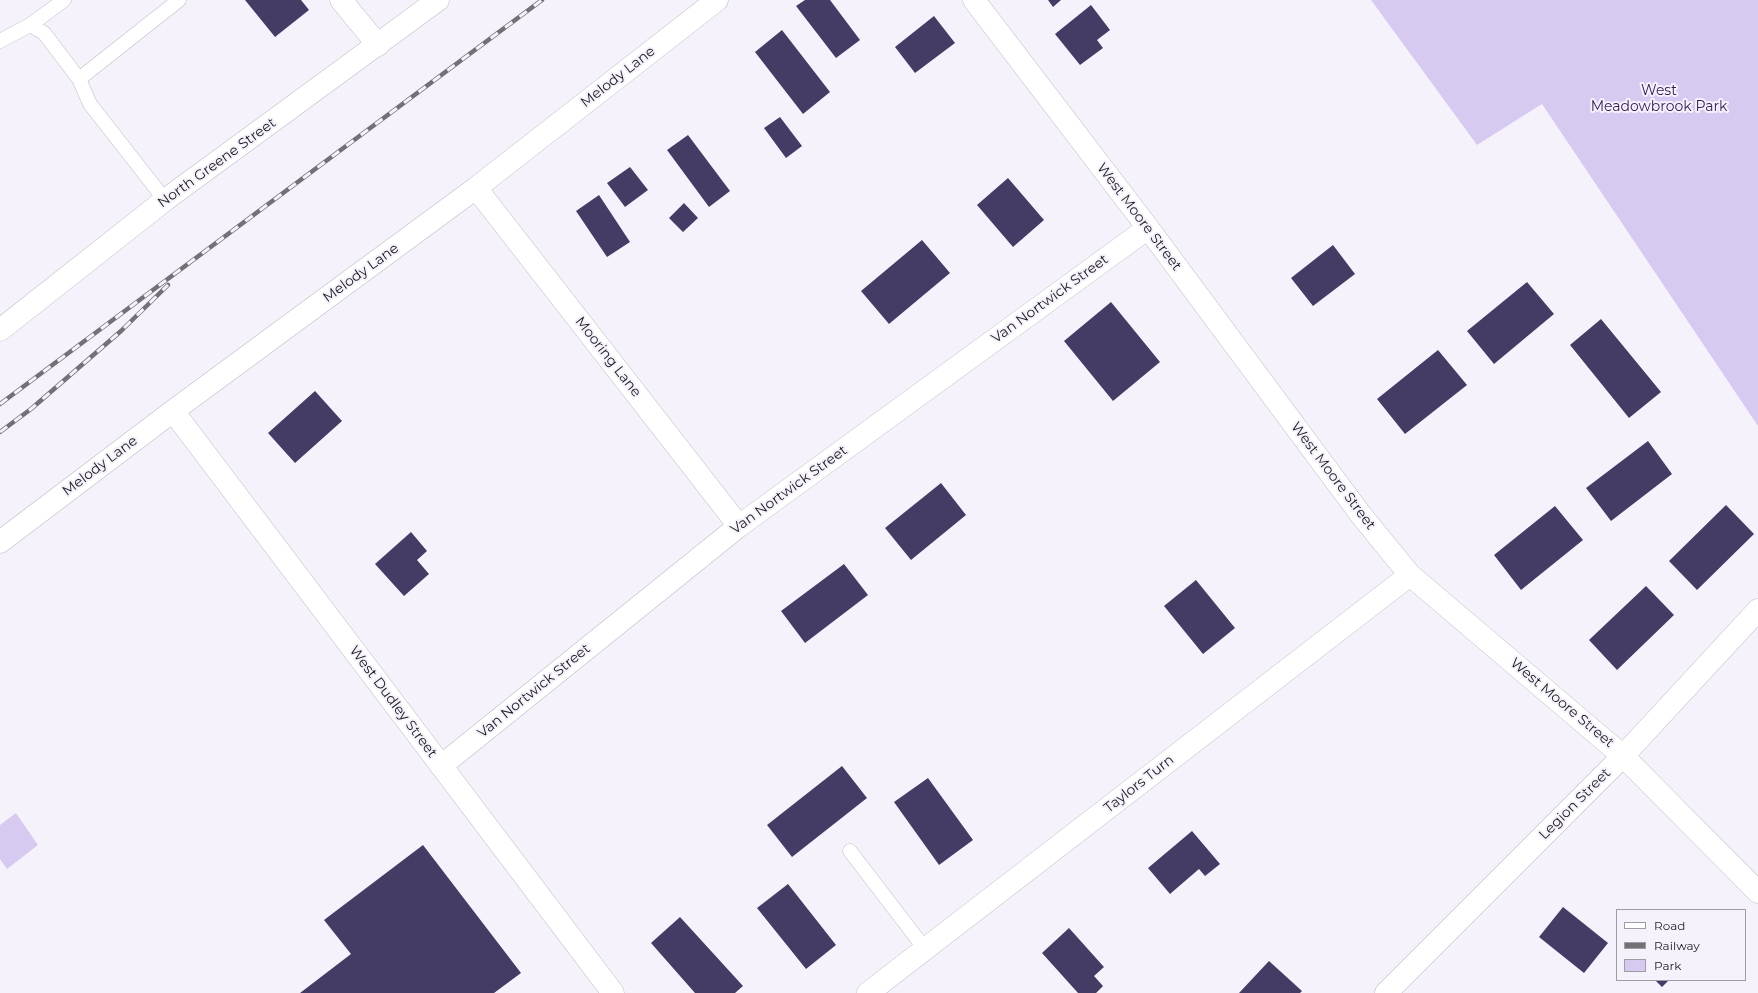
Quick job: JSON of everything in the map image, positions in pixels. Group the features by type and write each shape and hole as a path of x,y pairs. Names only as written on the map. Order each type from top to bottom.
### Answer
{"street":[{"path":"342,0 378,45"},
{"name":"North Greene Street","path":"0,330 165,200 438,0"},
{"name":"Melody Lane","path":"0,542 173,411 476,188 717,0"},
{"name":"West Moore Street","path":"974,0 1148,228 1360,515 1410,575 1623,756 1758,892"},
{"name":"Mooring Lane","path":"476,188 739,526"},
{"name":"Van Nortwick Street","path":"441,766 739,526 1148,228"},
{"name":"West Dudley Street","path":"173,411 613,993"},
{"name":"Taylors Turn","path":"868,993 1410,575"},
{"name":"Legion Street","path":"1386,993 1623,756 1758,610"}],"lane":[{"path":"0,41 30,25 64,0"},
{"path":"79,79 179,0"},
{"path":"30,25 44,33 79,79 90,104 165,200"},
{"path":"850,851 925,949"}],"green space":[{"name":"West Meadowbrook Park","path":"1371,0 1758,0 1758,426 1542,104 1477,145"},
{"path":"16,813 38,845 7,869 0,859 0,825"}],"building":[{"path":"245,0 301,0 309,10 275,37"},
{"path":"805,0 830,0 860,40 836,58 796,6"},
{"path":"1048,0 1061,0 1053,7"},
{"path":"1091,5 1110,30 1097,40 1103,48 1080,65 1055,34"},
{"path":"934,16 955,43 915,73 895,47"},
{"path":"782,30 830,92 803,114 755,52"},
{"path":"780,117 802,146 786,158 764,128"},
{"path":"688,135 730,191 709,207 667,150"},
{"path":"630,167 648,190 625,207 607,183"},
{"path":"1008,178 1044,220 1013,247 977,205"},
{"path":"599,195 630,242 607,257 576,211"},
{"path":"684,203 698,218 683,232 669,218"},
{"path":"922,240 950,273 889,324 861,291"},
{"path":"1333,245 1355,274 1313,306 1291,278"},
{"path":"1527,282 1554,314 1494,364 1467,331"},
{"path":"1111,302 1160,362 1113,401 1064,341"},
{"path":"1601,319 1661,392 1629,418 1570,345"},
{"path":"1438,350 1467,385 1405,434 1377,399"},
{"path":"315,391 342,421 295,463 268,433"},
{"path":"1648,441 1672,474 1611,521 1586,488"},
{"path":"941,483 966,515 911,560 885,528"},
{"path":"1726,505 1754,534 1697,590 1669,561"},
{"path":"1555,506 1583,540 1521,590 1494,555"},
{"path":"411,532 427,551 417,560 429,574 404,596 375,564"},
{"path":"844,564 868,595 805,643 781,611"},
{"path":"1196,580 1235,628 1203,654 1164,606"},
{"path":"1646,586 1674,615 1617,670 1589,640"},
{"path":"842,766 867,798 792,857 767,825"},
{"path":"928,778 973,840 939,865 894,802"},
{"path":"1192,831 1220,864 1205,876 1199,869 1170,894 1148,868"},
{"path":"423,845 521,973 494,993 300,993 351,954 324,920"},
{"path":"788,884 836,945 806,969 757,908"},
{"path":"1563,907 1608,943 1584,973 1539,937"},
{"path":"680,917 743,986 735,993 695,993 651,943"},
{"path":"1069,928 1104,967 1094,976 1103,986 1096,993 1078,993 1042,953"},
{"path":"1269,961 1302,991 1300,993 1239,993"},
{"path":"1656,981 1668,981 1662,987"}],"railway":[{"path":"0,404 542,0"},
{"path":"0,432 31,409 121,331 168,285"}]}
